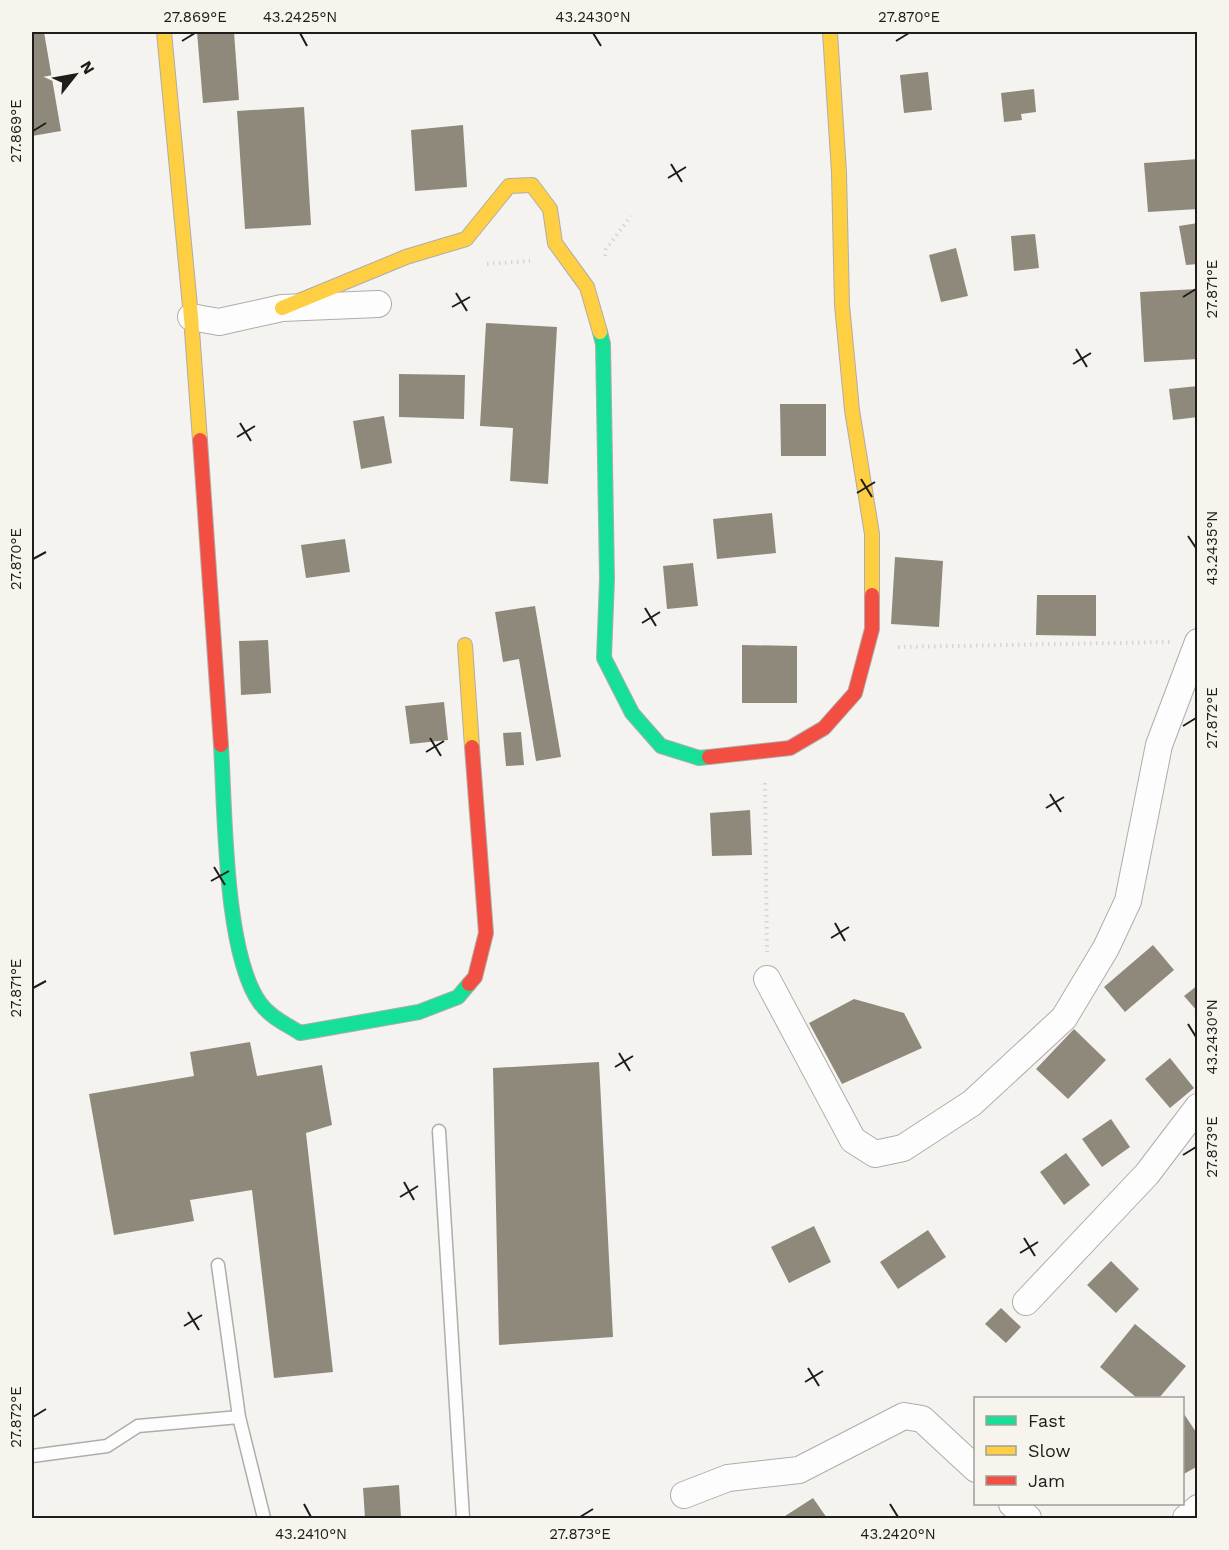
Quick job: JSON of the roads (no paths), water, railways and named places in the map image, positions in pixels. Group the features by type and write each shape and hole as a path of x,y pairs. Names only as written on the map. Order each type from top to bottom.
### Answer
{"street":[{"path":"164,32 191,317 231,890 238,942 250,986 271,1015 300,1033 419,1012 458,997 475,977 486,933 465,645"},
{"path":"191,317 219,322 282,308 406,257 466,239 509,186 532,185 550,209 555,243 587,287 603,344 607,579 604,658 632,712 661,746 699,758 789,748 824,729 855,693 872,629 872,534 852,410 842,305 830,32"},
{"path":"282,308 378,304"},
{"path":"767,979 853,1140 875,1154 903,1148 972,1103 1064,1018 1106,948 1128,901 1160,745 1186,642"},
{"path":"1026,1302 1147,1174 1197,1107"},
{"path":"684,1495 728,1478 798,1470 904,1416 922,1419 974,1468"},
{"path":"1014,1505 1028,1518"},
{"path":"1186,1518 1197,1508"}],"lane":[{"path":"439,1131 463,1518"},
{"path":"218,1265 239,1418 264,1518"},
{"path":"32,1456 107,1446 138,1426 239,1418"}]}
